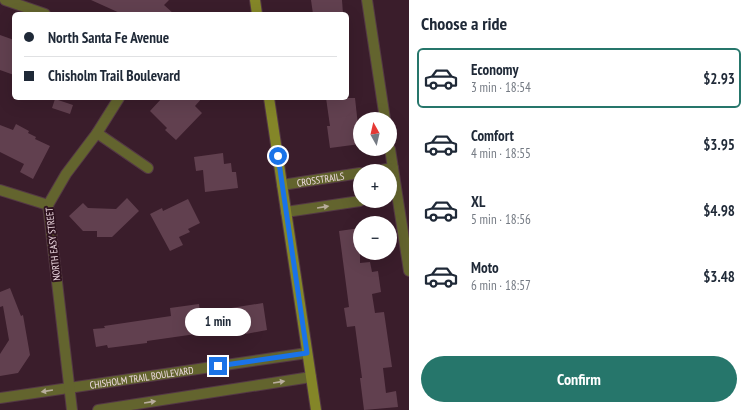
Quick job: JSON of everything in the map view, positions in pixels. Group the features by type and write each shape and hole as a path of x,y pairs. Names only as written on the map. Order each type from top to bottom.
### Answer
{"main road":[{"path":"255,0 257,12"},
{"path":"269,100 316,410"}],"street":[{"path":"6,0 39,12"},
{"path":"367,0 384,112"},
{"name":"NORTH EASY STREET","path":"72,410 48,205 66,174 97,133 118,100"},
{"path":"97,133 148,168"},
{"name":"CROSSTRAILS","path":"282,185 353,174"},
{"path":"0,190 48,205"},
{"path":"286,212 353,202"},
{"path":"396,208 409,271"},
{"name":"CHISHOLM TRAIL BOULEVARD","path":"0,398 307,353"},
{"path":"98,410 311,377"}],"building":[{"path":"91,0 169,0 164,5 172,12 118,12"},
{"path":"311,0 342,0 343,12 313,12"},
{"path":"0,35 12,39 12,74 0,70"},
{"path":"349,98 355,98 357,112 353,112 353,145 330,148 327,126 330,126 326,100 349,100"},
{"path":"55,100 73,105 70,114 52,108"},
{"path":"160,100 200,100 195,106 202,113 176,140 165,130 167,128 150,111"},
{"path":"16,124 29,131 28,133 36,137 35,139 50,146 33,179 20,172 24,164 0,152 0,125 13,130"},
{"path":"223,153 224,164 231,163 232,172 236,172 238,188 205,192 203,170 196,171 194,157"},
{"path":"127,198 139,211 112,237 97,237 97,231 83,231 69,216 83,203 88,208 116,209"},
{"path":"188,199 200,223 188,229 190,232 179,237 183,245 170,251 150,214 162,208 163,211"},
{"path":"353,229 353,260 360,260 360,263 370,262 372,272 378,271 381,292 372,294 375,313 384,312 392,367 383,368 386,393 396,391 398,407 364,410 360,378 362,378 355,326 347,327 344,308 349,307 339,231"},
{"path":"10,288 21,316 23,315 30,355 18,373 0,376 0,354 9,340 3,306 0,307 0,292"},
{"path":"263,303 267,330 246,334 245,328 229,330 228,327 203,331 203,333 147,341 147,343 108,348 107,345 96,347 93,329 171,316 170,308 199,304 200,313"}],"route":[{"path":"218,366 307,353 278,156"}]}
